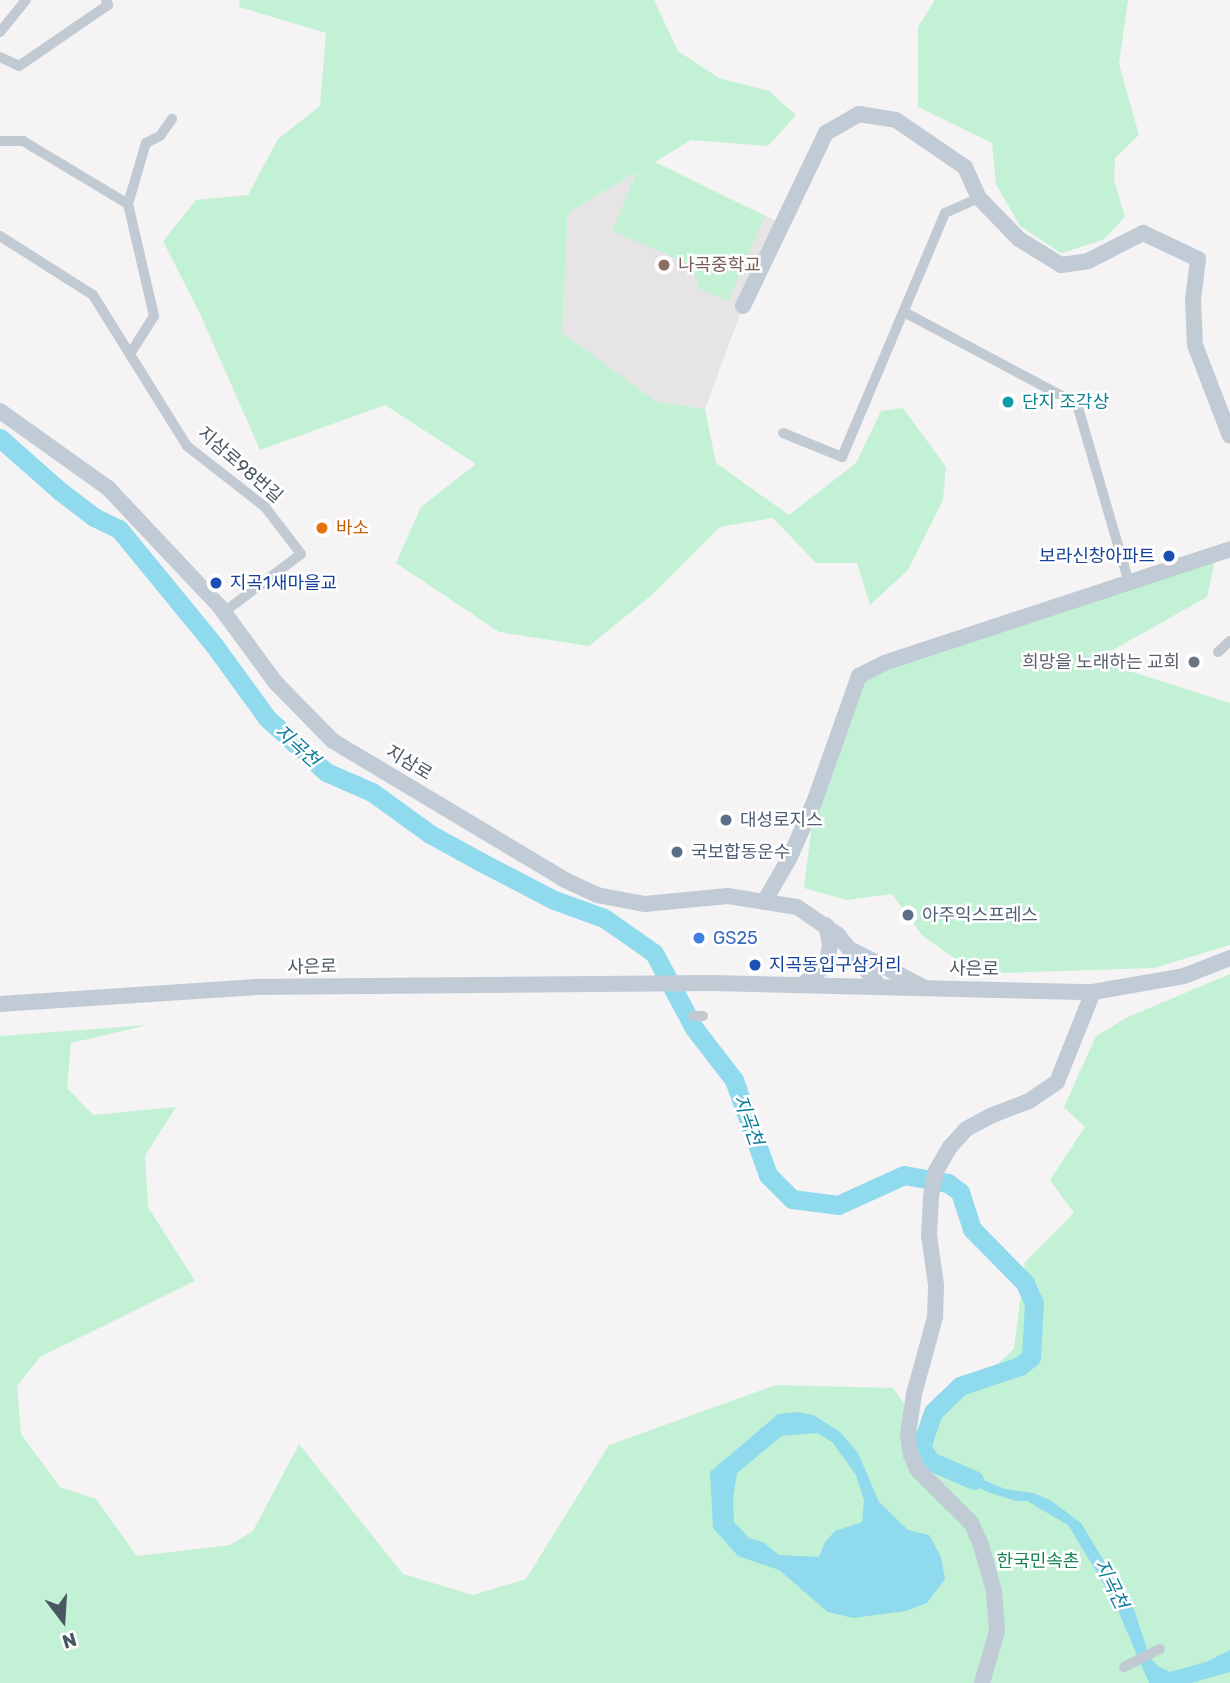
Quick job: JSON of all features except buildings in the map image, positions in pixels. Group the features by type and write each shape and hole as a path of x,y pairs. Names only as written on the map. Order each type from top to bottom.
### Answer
{"street":[{"path":"0,32 26,0"},
{"path":"0,57 19,66 108,5 106,0"},
{"path":"743,306 826,133 859,114 895,120 965,167 979,198 1019,239 1061,265 1088,261 1143,233 1198,259 1193,300 1195,345 1230,436"},
{"path":"130,354 155,316 128,204 146,143 160,136 172,118"},
{"path":"0,141 23,141 128,204"},
{"path":"783,433 842,457 945,213 979,198"},
{"name":"지삼로98번길","path":"0,236 93,295 187,446 265,507 301,554 224,612"},
{"path":"904,312 1077,404 1129,583"},
{"name":"지삼로","path":"0,411 108,488 224,612 276,683 333,741 565,880 597,895 645,904 728,896 797,907 826,925 852,950 880,987"},
{"path":"764,902 790,857 815,800 859,676 884,663 1230,549"},
{"path":"1218,652 1230,641"},
{"path":"802,985 827,964 830,944 826,925"},
{"path":"852,950 923,988"},
{"name":"사은로","path":"0,1004 253,987 712,983 1093,992 1184,976 1230,958"},
{"path":"982,1683 997,1631 994,1591 981,1545 971,1524 917,1469 911,1455 908,1435 914,1395 935,1317 936,1284 929,1223 936,1171 950,1147 966,1129 990,1116 1030,1101 1057,1082 1093,992"},
{"path":"1124,1668 1160,1649"}],"shaded area":[{"name":"나곡중학교","path":"654,162 782,224 743,306 705,409 657,402 562,334 568,213"}],"green space":[{"path":"240,0 654,0 678,51 719,78 769,91 796,115 768,146 691,140 655,162 765,216 728,301 700,289 690,264 612,231 637,172 568,213 562,333 657,402 705,409 716,463 789,515 856,463 881,411 903,408 946,467 943,500 908,570 870,605 857,563 816,563 773,518 720,527 653,594 589,646 499,632 396,563 421,507 476,464 385,405 260,450 201,316 163,241 196,200 248,195 278,139 320,106 326,33 239,7"},
{"path":"935,0 1128,0 1119,64 1139,135 1115,158 1114,180 1125,217 1103,240 1061,253 1020,226 996,184 992,143 918,107 918,27"},
{"path":"1216,555 1207,597 1095,660 1230,703 1230,945 1154,968 1000,973 970,970 922,935 892,894 847,900 804,888 815,800 859,676"},
{"name":"한국민속촌","path":"1230,974 1230,1683 0,1683 0,1036 148,1025 71,1043 67,1088 93,1115 176,1107 145,1156 148,1207 195,1281 40,1357 17,1386 21,1434 60,1487 96,1499 137,1556 230,1545 253,1531 299,1444 403,1574 473,1595 526,1579 609,1445 776,1385 893,1388 917,1422 916,1450 910,1473 924,1464 943,1473 958,1473 930,1461 928,1427 1014,1349 1025,1262 1074,1213 1050,1180 1085,1127 1064,1107 1096,1036 1128,1017"}],"water":[{"path":"798,1412 813,1415 839,1431 858,1453 879,1502 908,1530 929,1535 941,1557 945,1579 927,1603 906,1611 853,1618 828,1612 779,1570 738,1556 713,1528 710,1472 778,1414","holes":["817,1433 832,1442 856,1475 864,1500 862,1522 835,1531 825,1542 819,1557 779,1555 763,1542 749,1538 734,1522 733,1498 737,1473 782,1436"]},
{"path":"945,1470 959,1470 1005,1489 1033,1493 1050,1500 1081,1523 1121,1589 1130,1597 1150,1658 1158,1666 1170,1672 1206,1662 1230,1650 1230,1672 1191,1683 1149,1683 1113,1599 1068,1525 1027,1501 1016,1501 988,1492"}],"waterway":[{"name":"지곡천","path":"0,438 60,491 94,517 119,529 214,645 267,718 326,772 372,792 430,834 481,862 554,900 604,918 654,953 694,1028 734,1080 768,1175 792,1199 838,1205 904,1175 948,1183 960,1192 972,1229 1025,1283 1034,1303 1031,1357 1020,1366 960,1386 933,1412 921,1446 930,1461 974,1480"}],"place":[{"name":"나곡중학교","path":"664,265"},
{"name":"단지 조각상","path":"1008,402"},
{"name":"바소","path":"322,528"},
{"name":"보라신창아파트","path":"1169,556"},
{"name":"지곡1새마을교","path":"216,583"},
{"name":"희망을 노래하는 교회","path":"1194,662"},
{"name":"대성로지스","path":"726,820"},
{"name":"국보합동운수","path":"677,852"},
{"name":"아주익스프레스","path":"908,915"},
{"name":"GS25","path":"699,938"},
{"name":"지곡동입구삼거리","path":"755,965"}]}
